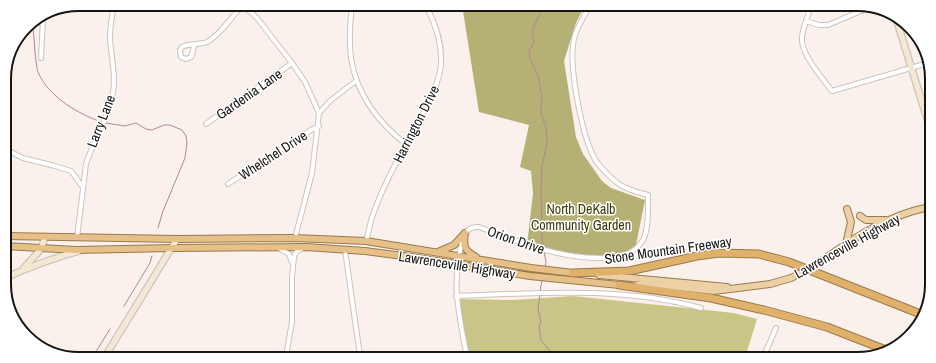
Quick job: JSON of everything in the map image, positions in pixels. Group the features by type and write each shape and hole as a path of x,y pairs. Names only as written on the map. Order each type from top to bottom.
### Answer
{"highway":[{"path":"436,252 450,248 465,233"},
{"path":"465,233 464,248 480,259"},
{"name":"Lawrenceville Highway","path":"11,236 177,239 294,238 366,241 531,268 573,272"},
{"name":"Lawrenceville Highway","path":"11,246 85,250 306,247 411,257 530,276 619,285"},
{"name":"Stone Mountain Freeway","path":"573,272 629,271 697,256 719,253 759,254 789,262 918,313"},
{"name":"Stone Mountain Freeway","path":"619,285 711,298 764,310 827,327 880,348"}],"main road":[{"path":"898,25 925,111"},
{"name":"Lawrenceville Highway","path":"619,285 661,286 714,291 770,284 791,278 803,272 887,220 925,208"},
{"path":"846,244 851,222 847,209"},
{"path":"860,216 866,220 887,220"},
{"path":"23,269 41,248 45,237"},
{"path":"108,352 177,239"},
{"path":"11,275 23,269 64,255 85,250"},
{"name":"Lawrenceville Highway","path":"573,272 741,288"}],"street":[{"name":"Larry Lane","path":"77,238 82,186 86,164 112,98 114,82 110,38 113,11"},
{"path":"194,45 207,42 213,38 237,11"},
{"path":"249,11 258,18 305,82 319,113 319,126 312,173 294,238"},
{"path":"351,11 350,25 351,58 356,80 370,108 385,127 406,144"},
{"name":"Harrington Drive","path":"366,241 373,213 438,80 441,65 440,44 436,26 428,11"},
{"name":"Orion Drive","path":"466,352 456,296 456,281 458,256 465,233 470,229 479,227 528,246 585,258 613,258 624,256 632,251 643,240 645,233 648,195 630,190 616,182 596,161 585,133 575,89 572,47 574,38 588,11"},
{"path":"809,11 802,40 805,51 832,91 923,64"},
{"path":"806,21 819,25 828,25 860,11"},
{"path":"41,58 43,22"},
{"name":"Gardenia Lane","path":"206,124 292,63"},
{"path":"319,113 330,101 356,80"},
{"name":"Whelchel Drive","path":"228,184 319,126"},
{"path":"11,152 23,158 71,171 82,186"},
{"path":"287,352 292,322 293,265 295,254 299,250 306,247"},
{"path":"276,248 284,250 289,254 293,265"},
{"path":"345,250 359,352"},
{"path":"456,296 555,292 622,294 674,300 701,308"},
{"path":"766,352 776,328"}],"shaded area":[{"path":"573,296 734,313 757,319 747,352 466,352 458,299 514,300"}],"green space":[{"name":"North DeKalb Community Garden","path":"463,11 582,11 576,23 564,61 576,137 583,154 602,181 611,188 645,200 636,245 625,254 600,257 546,250 527,245 533,193 531,171 520,167 529,125 479,112"}],"waterway":[{"path":"543,247 541,186 542,166 547,143 546,128 541,112 542,97 538,76 530,59 529,51 534,43 532,33 535,24 539,16 544,11"},
{"path":"33,29 35,57 38,71 47,87 59,99 72,108 101,122"},
{"path":"106,123 125,126 136,123 146,129 152,130 164,125 170,125 182,130 186,136 187,143 185,158 163,211 158,228"},
{"path":"544,252 546,262 545,267"},
{"path":"124,306 150,263 152,256"},
{"path":"540,292 542,280"},
{"path":"540,295 538,309 541,322 539,327 541,340 550,351 554,352"},
{"path":"96,352 110,329"}]}
